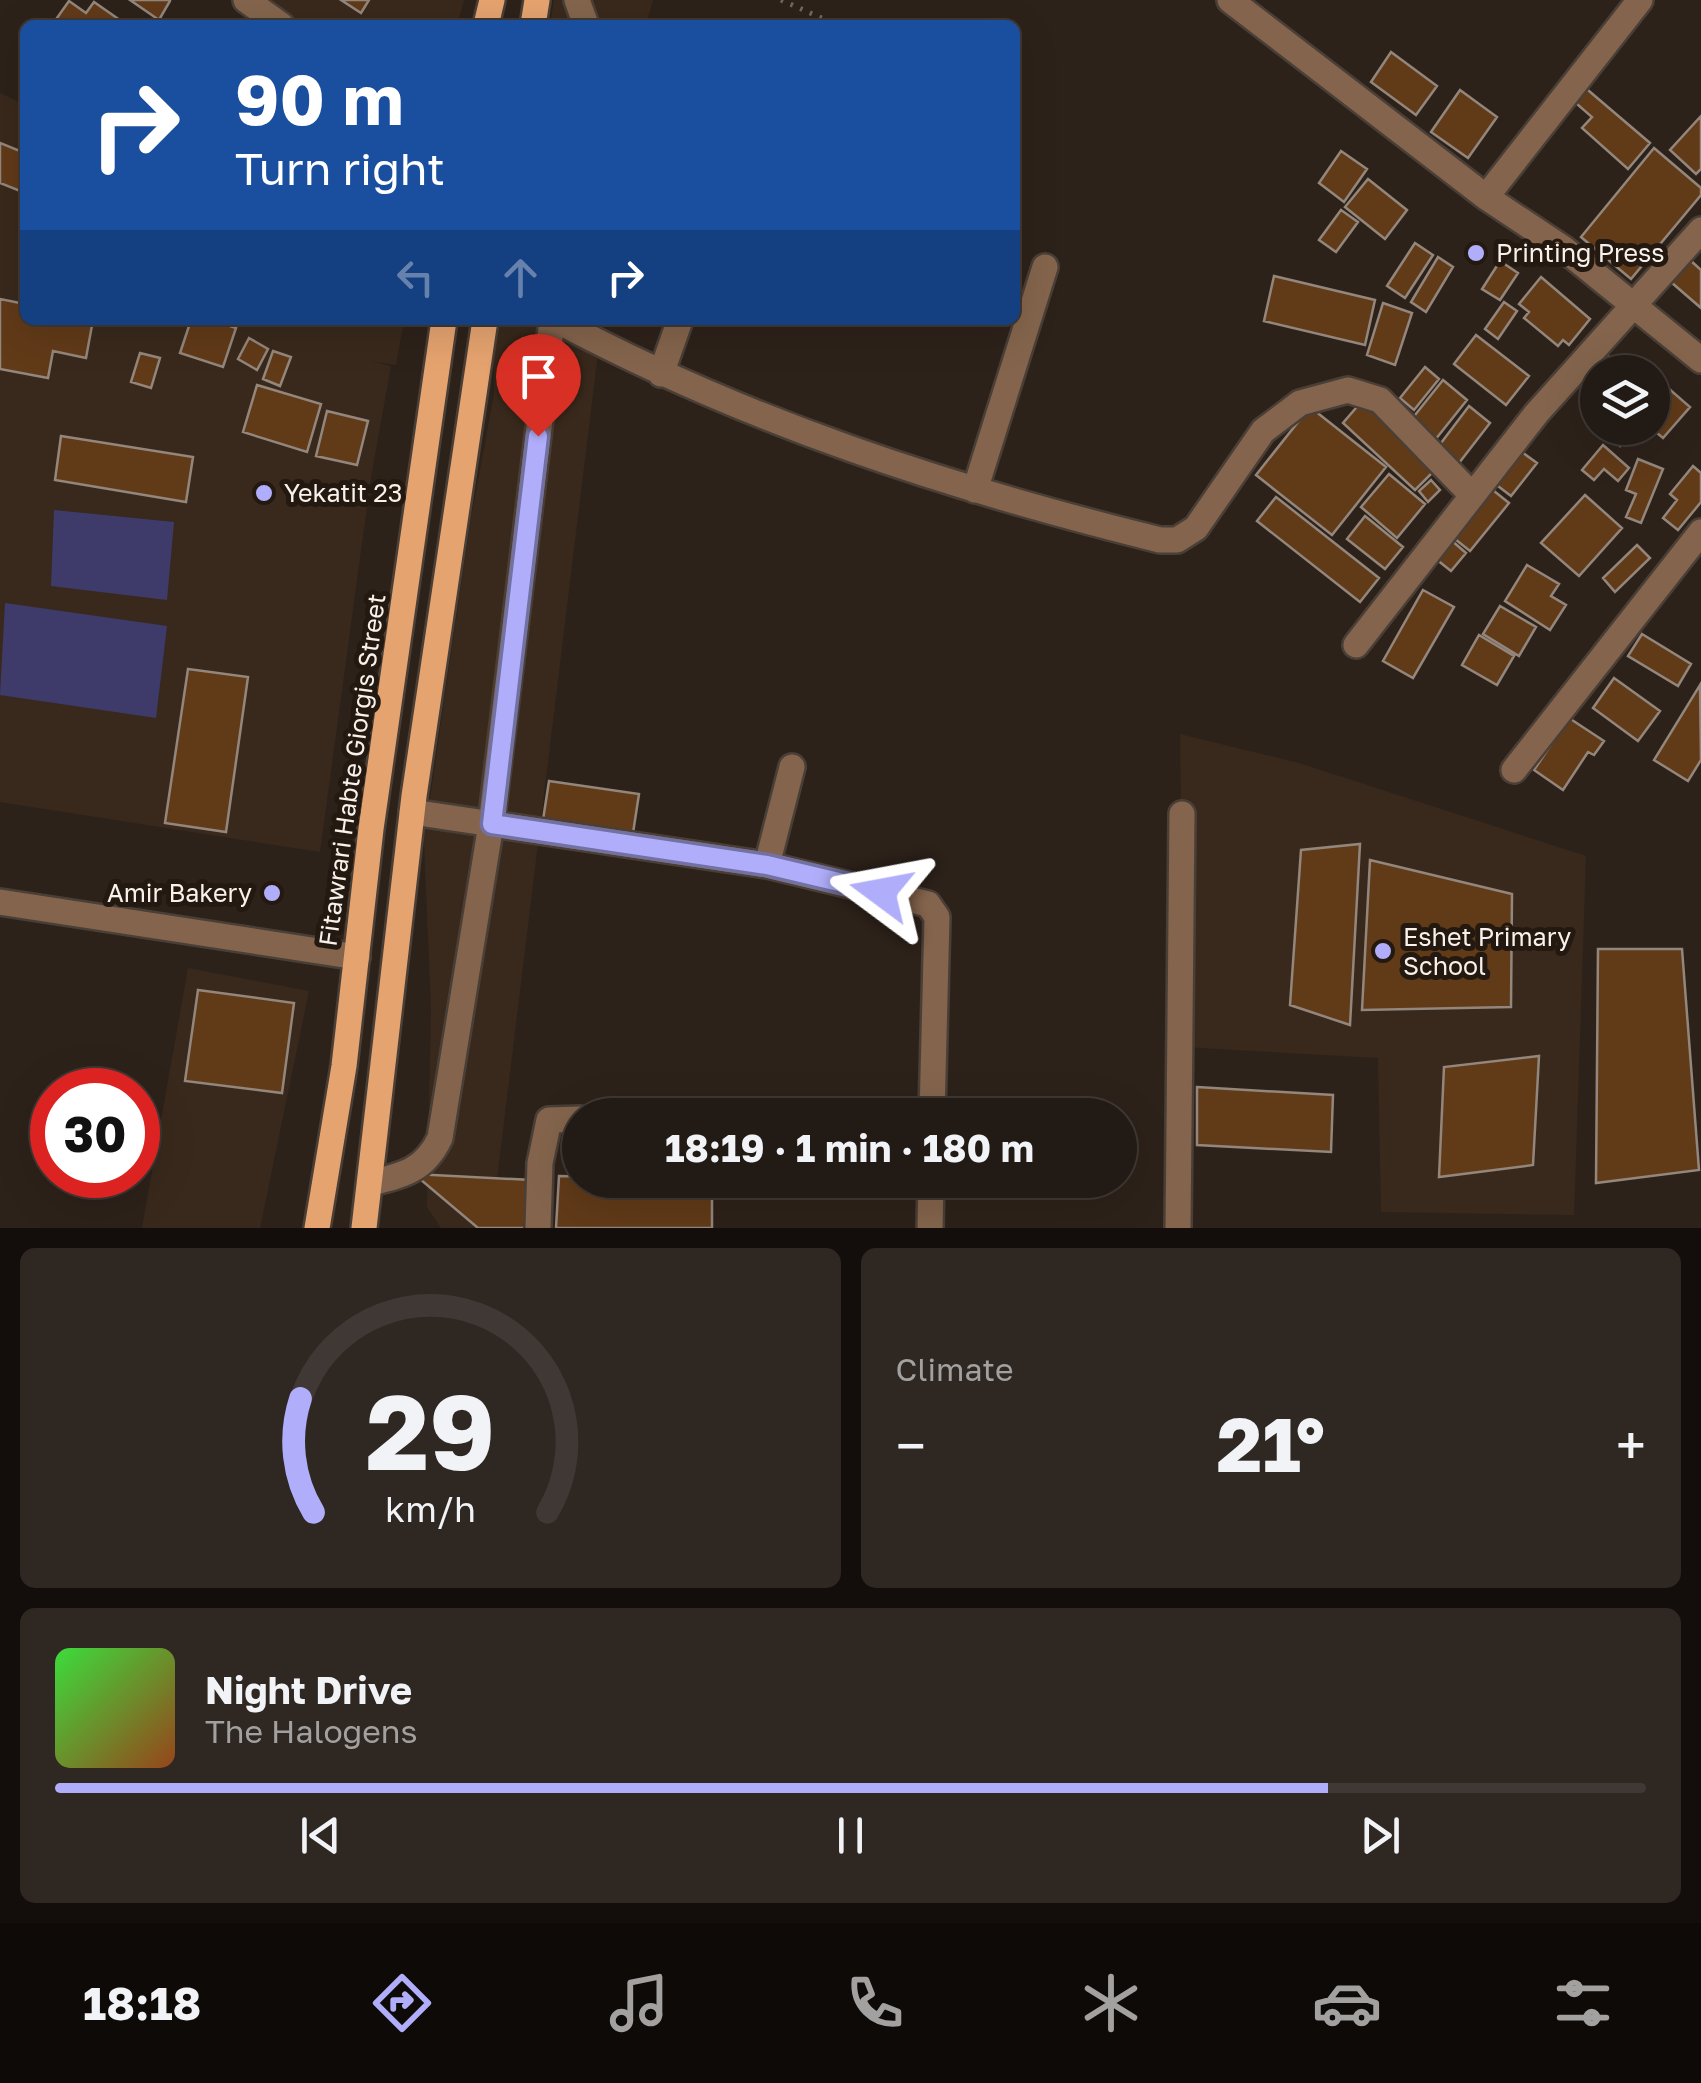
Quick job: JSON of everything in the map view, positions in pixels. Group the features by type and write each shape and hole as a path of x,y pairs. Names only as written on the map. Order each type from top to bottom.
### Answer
{"main road":[{"name":"Fitawrari Habte Giorgis Street","path":"316,1228 358,957 371,829 443,325"},
{"path":"373,1222 371,1183 412,812 484,325"}],"street":[{"path":"246,0 274,20"},
{"path":"1230,0 1486,197 1637,306 1701,360"},
{"path":"1486,197 1640,0"},
{"path":"1356,645 1536,414 1637,306 1701,230"},
{"path":"975,490 1045,267"},
{"path":"371,1183 410,1174 431,1158 440,1138 492,824 553,325"},
{"path":"564,325 760,418 975,490 1146,536 1176,540 1196,528 1263,431 1300,404 1348,390 1380,400 1472,495"},
{"path":"661,374 678,325"},
{"path":"1514,770 1701,532"},
{"path":"767,865 792,767"},
{"path":"412,812 767,865 920,901 935,909 932,1098"},
{"path":"1178,1228 1182,814"},
{"path":"0,902 358,957"},
{"path":"538,1228 540,1162 548,1120 562,1120"},
{"path":"930,1228 931,1198"}],"path":[{"path":"781,0 826,20"}],"shaded area":[{"path":"259,0 464,0 458,20 257,20"},
{"path":"554,0 653,0 647,20 551,20"},
{"path":"0,93 20,103 20,325 403,325 396,365 370,361 391,366 371,477 320,852 0,802"},
{"path":"493,325 601,325 491,1228 441,1228 427,1207 431,1010 424,840 471,518 494,395"},
{"path":"54,510 174,522 167,600 51,586"},
{"path":"5,603 167,626 156,718 0,695"},
{"name":"Eshet Primary School","path":"1180,734 1299,763 1586,856 1574,1215 1381,1212 1378,1058 1184,1047"},
{"path":"188,968 309,991 260,1228 142,1228 147,1198 160,1198 160,1126"}],"building":[{"path":"130,0 169,0 170,1 159,20"},
{"path":"341,0 369,0 361,13"},
{"path":"69,1 86,13 94,2 120,20 56,20"},
{"path":"1391,52 1437,86 1416,115 1371,82"},
{"path":"1582,85 1650,143 1628,169 1582,128 1592,117 1570,98"},
{"path":"1460,90 1497,117 1468,158 1431,132"},
{"path":"1701,116 1701,169 1696,174 1670,150"},
{"path":"0,143 20,151 20,191 0,183"},
{"path":"1654,148 1701,188 1701,195 1631,279 1581,237"},
{"path":"1341,151 1367,169 1344,202 1319,183"},
{"path":"1368,179 1407,210 1385,239 1345,207"},
{"path":"1341,210 1358,222 1336,252 1319,240"},
{"path":"1415,243 1433,255 1405,298 1387,286"},
{"path":"1438,257 1453,267 1426,312 1411,302"},
{"path":"1690,260 1701,270 1701,308 1671,282"},
{"path":"1500,261 1518,273 1500,300 1482,289"},
{"path":"1274,276 1375,300 1365,345 1264,321"},
{"path":"1541,277 1590,319 1569,345 1563,340 1558,346 1524,318 1529,312 1519,304"},
{"path":"0,299 20,303 20,325 92,325 86,358 53,351 48,378 0,369"},
{"path":"1504,302 1517,311 1498,339 1485,329"},
{"path":"1383,303 1412,313 1395,365 1367,355"},
{"path":"189,325 236,328 223,367 180,353"},
{"path":"1476,335 1529,376 1506,405 1454,364"},
{"path":"249,338 268,349 257,370 238,359"},
{"path":"273,351 291,357 280,386 263,379"},
{"path":"140,353 160,358 151,388 131,382"},
{"path":"1425,367 1439,379 1414,410 1400,398"},
{"path":"1443,380 1467,400 1435,440 1411,420"},
{"path":"257,385 321,404 307,452 243,432"},
{"path":"1670,390 1690,407 1670,430"},
{"path":"1362,401 1435,470 1415,490 1343,423"},
{"path":"1469,406 1490,423 1459,463 1438,447"},
{"path":"1310,407 1386,467 1332,535 1256,475"},
{"path":"327,411 368,421 357,465 316,456"},
{"path":"61,436 193,457 186,502 55,480"},
{"path":"1603,445 1629,468 1618,481 1604,469 1594,480 1582,470"},
{"path":"1519,450 1537,463 1511,496 1494,483"},
{"path":"1638,459 1663,469 1641,523 1626,517 1636,494 1626,490"},
{"path":"1693,466 1701,473 1701,502 1678,530 1663,518 1677,500 1670,494"},
{"path":"1389,474 1425,504 1397,538 1361,507"},
{"path":"1431,480 1440,490 1428,502 1419,491"},
{"path":"1489,487 1509,503 1470,551 1450,535"},
{"path":"1585,495 1622,528 1579,576 1541,543"},
{"path":"1276,497 1379,578 1360,602 1257,521"},
{"path":"1365,516 1403,547 1385,569 1347,539"},
{"path":"1451,540 1466,553 1451,571 1436,559"},
{"path":"1637,545 1650,558 1615,592 1603,578"},
{"path":"1527,565 1559,584 1551,596 1566,605 1550,630 1505,601"},
{"path":"1423,590 1454,607 1413,678 1383,661"},
{"path":"1500,606 1536,627 1519,656 1483,634"},
{"path":"1642,634 1691,664 1678,686 1628,656"},
{"path":"1479,635 1514,656 1497,685 1462,665"},
{"path":"188,669 248,677 226,832 165,823"},
{"path":"1614,678 1660,711 1638,741 1593,708"},
{"path":"1700,685 1701,760 1688,781 1654,760"},
{"path":"1569,718 1604,741 1594,755 1588,752 1563,790 1534,770"},
{"path":"549,781 639,794 633,833 543,820"},
{"path":"1360,844 1350,1025 1290,1005 1301,850"},
{"path":"1370,860 1512,894 1511,1007 1362,1010"},
{"path":"1598,949 1682,949 1699,1170 1596,1183"},
{"path":"198,990 294,1003 282,1093 185,1081"},
{"path":"1539,1056 1533,1165 1439,1177 1444,1067"},
{"path":"1197,1087 1333,1095 1331,1152 1197,1145"},
{"path":"414,1174 532,1180 529,1228 478,1228"},
{"path":"559,1176 562,1198 712,1198 712,1228 556,1228"}],"place":[{"name":"Printing Press","path":"1476,253"},
{"name":"Yekatit 23","path":"264,493"},
{"name":"Amir Bakery","path":"272,893"},
{"name":"Eshet Primary School","path":"1383,951"}],"route":[{"path":"538,436 492,824 767,865 881,892"}]}
